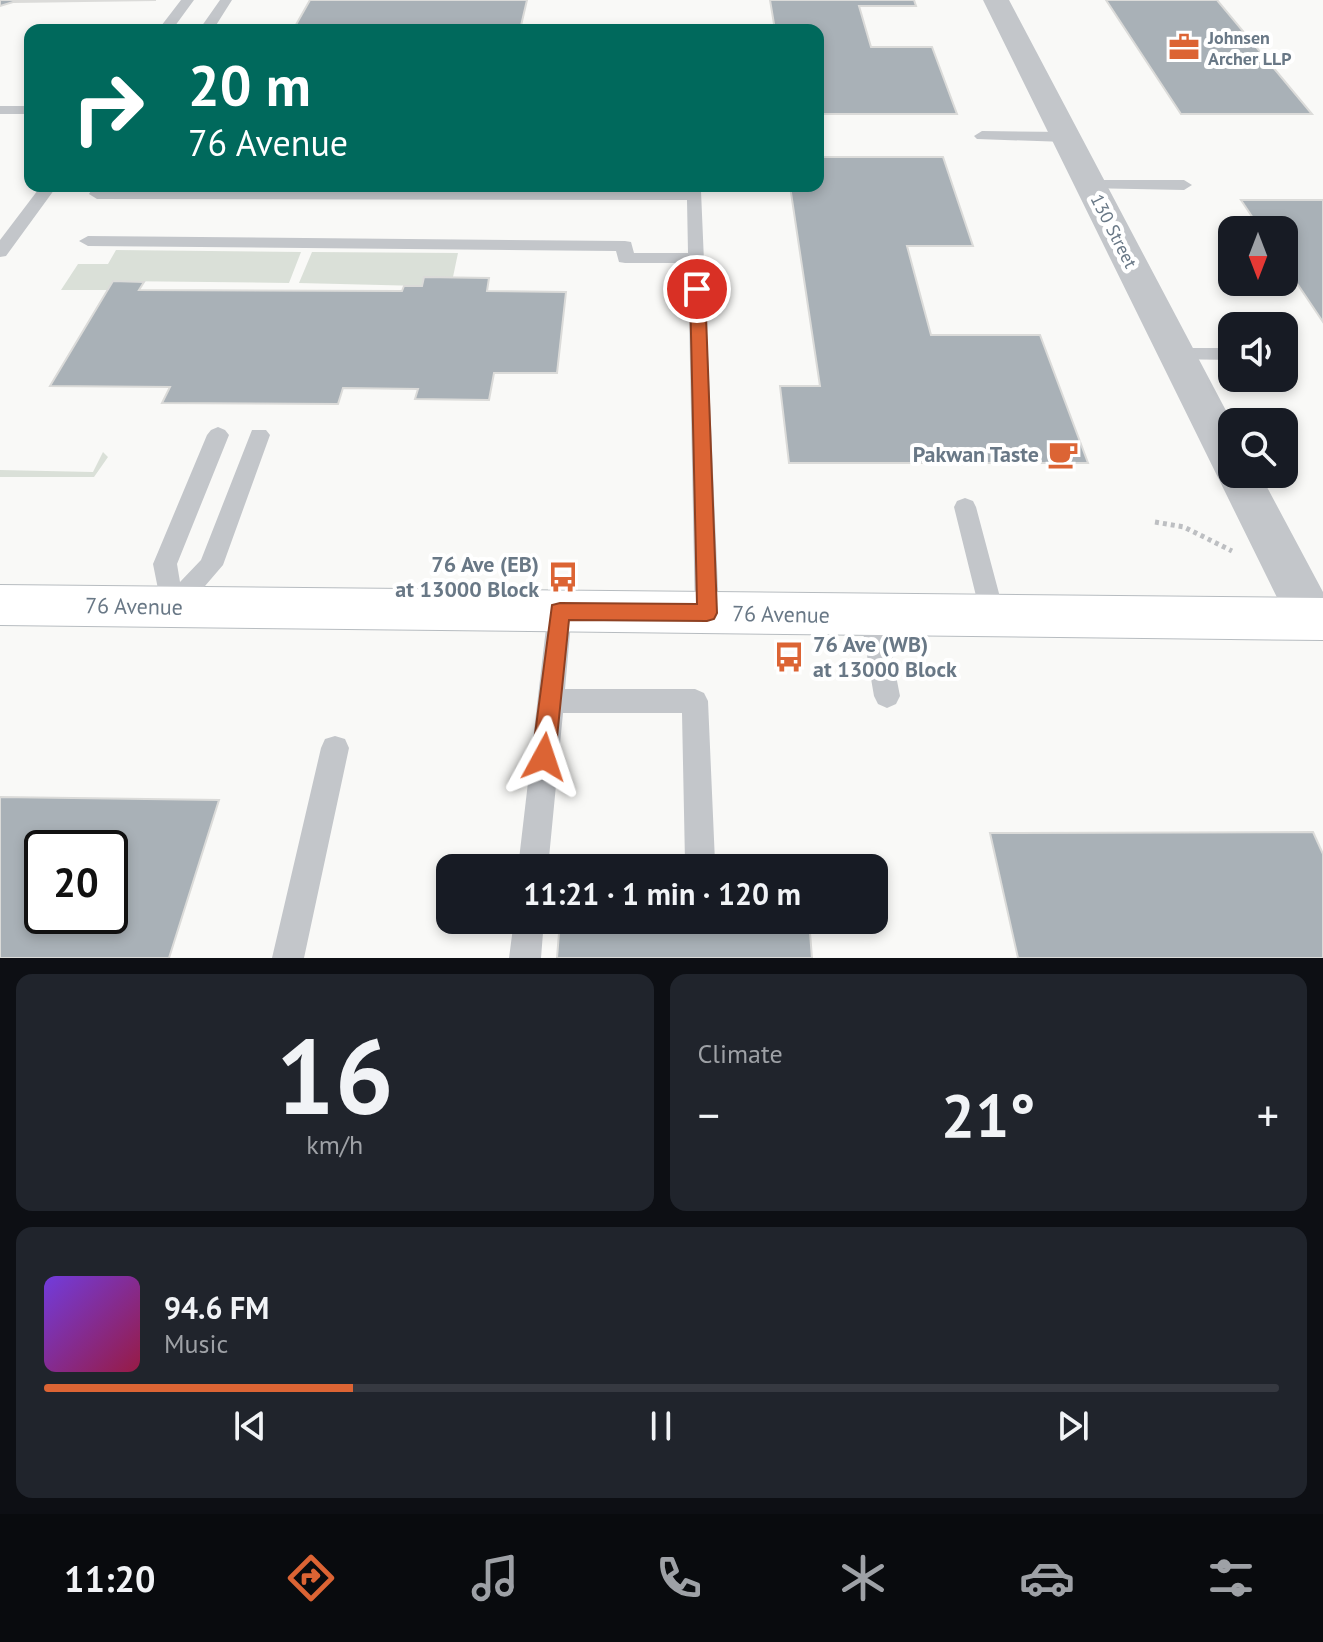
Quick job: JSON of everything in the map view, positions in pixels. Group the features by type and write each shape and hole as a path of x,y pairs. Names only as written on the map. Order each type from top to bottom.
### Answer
{"main road":[{"name":"76 Avenue","path":"0,605 1318,619"}],"street":[{"name":"130 Street","path":"996,0 1218,435"},
{"path":"1246,488 1318,619"}],"lane":[{"path":"170,24 188,0"},
{"path":"210,24 226,0"},
{"path":"0,110 24,110"},
{"path":"982,136 1066,137"},
{"path":"1091,185 1184,185"},
{"path":"0,252 45,192"},
{"path":"98,192 695,195 707,613"},
{"path":"88,241 625,246 625,258 696,258"},
{"path":"1177,354 1218,354"},
{"path":"172,607 165,564 218,435"},
{"path":"172,607 211,565 259,435"},
{"path":"965,507 993,616"},
{"path":"534,854 560,611"},
{"path":"872,615 887,696"},
{"path":"549,701 695,701 700,854"},
{"path":"288,958 335,748"},
{"path":"525,958 528,934"}],"path":[{"path":"1155,522 1184,527 1235,553"}],"shaded area":[{"path":"116,250 301,252 289,283 114,281 108,290 61,290 78,264 108,264"},
{"path":"312,252 458,253 453,277 424,277 422,286 299,283"},
{"path":"103,452 108,457 94,477 0,477 0,470 93,472"}],"building":[{"path":"0,0 156,0 13,2 0,6"},
{"path":"310,0 527,0 521,24 296,24"},
{"path":"770,0 914,0 916,6 859,6 871,47 932,47 957,114 824,114 824,24 774,24"},
{"path":"1106,0 1217,0 1312,114 1181,114"},
{"path":"824,157 943,157 973,246 907,246 931,335 1040,335 1088,463 789,463 780,386 820,386 791,192 824,192"},
{"path":"1241,200 1323,200 1323,322 1298,285 1298,216 1252,216"},
{"path":"424,277 489,278 487,291 566,292 557,373 494,373 489,400 415,399 418,389 343,388 338,404 162,403 170,387 50,386 113,281 144,282 139,290 402,291 404,286 422,286"},
{"path":"0,797 219,800 169,958 0,958"},
{"path":"1313,832 1323,854 1323,958 1018,958 990,833"},
{"path":"559,934 810,934 812,958 557,958"}],"place":[{"name":"Johnsen Archer LLP","path":"1184,47"},
{"name":"Pakwan Taste","path":"1063,454"},
{"name":"76 Ave (EB) at 13000 Block","path":"563,577"},
{"name":"76 Ave (WB) at 13000 Block","path":"789,657"}],"route":[{"path":"544,757 560,611 707,613 697,289"}]}
